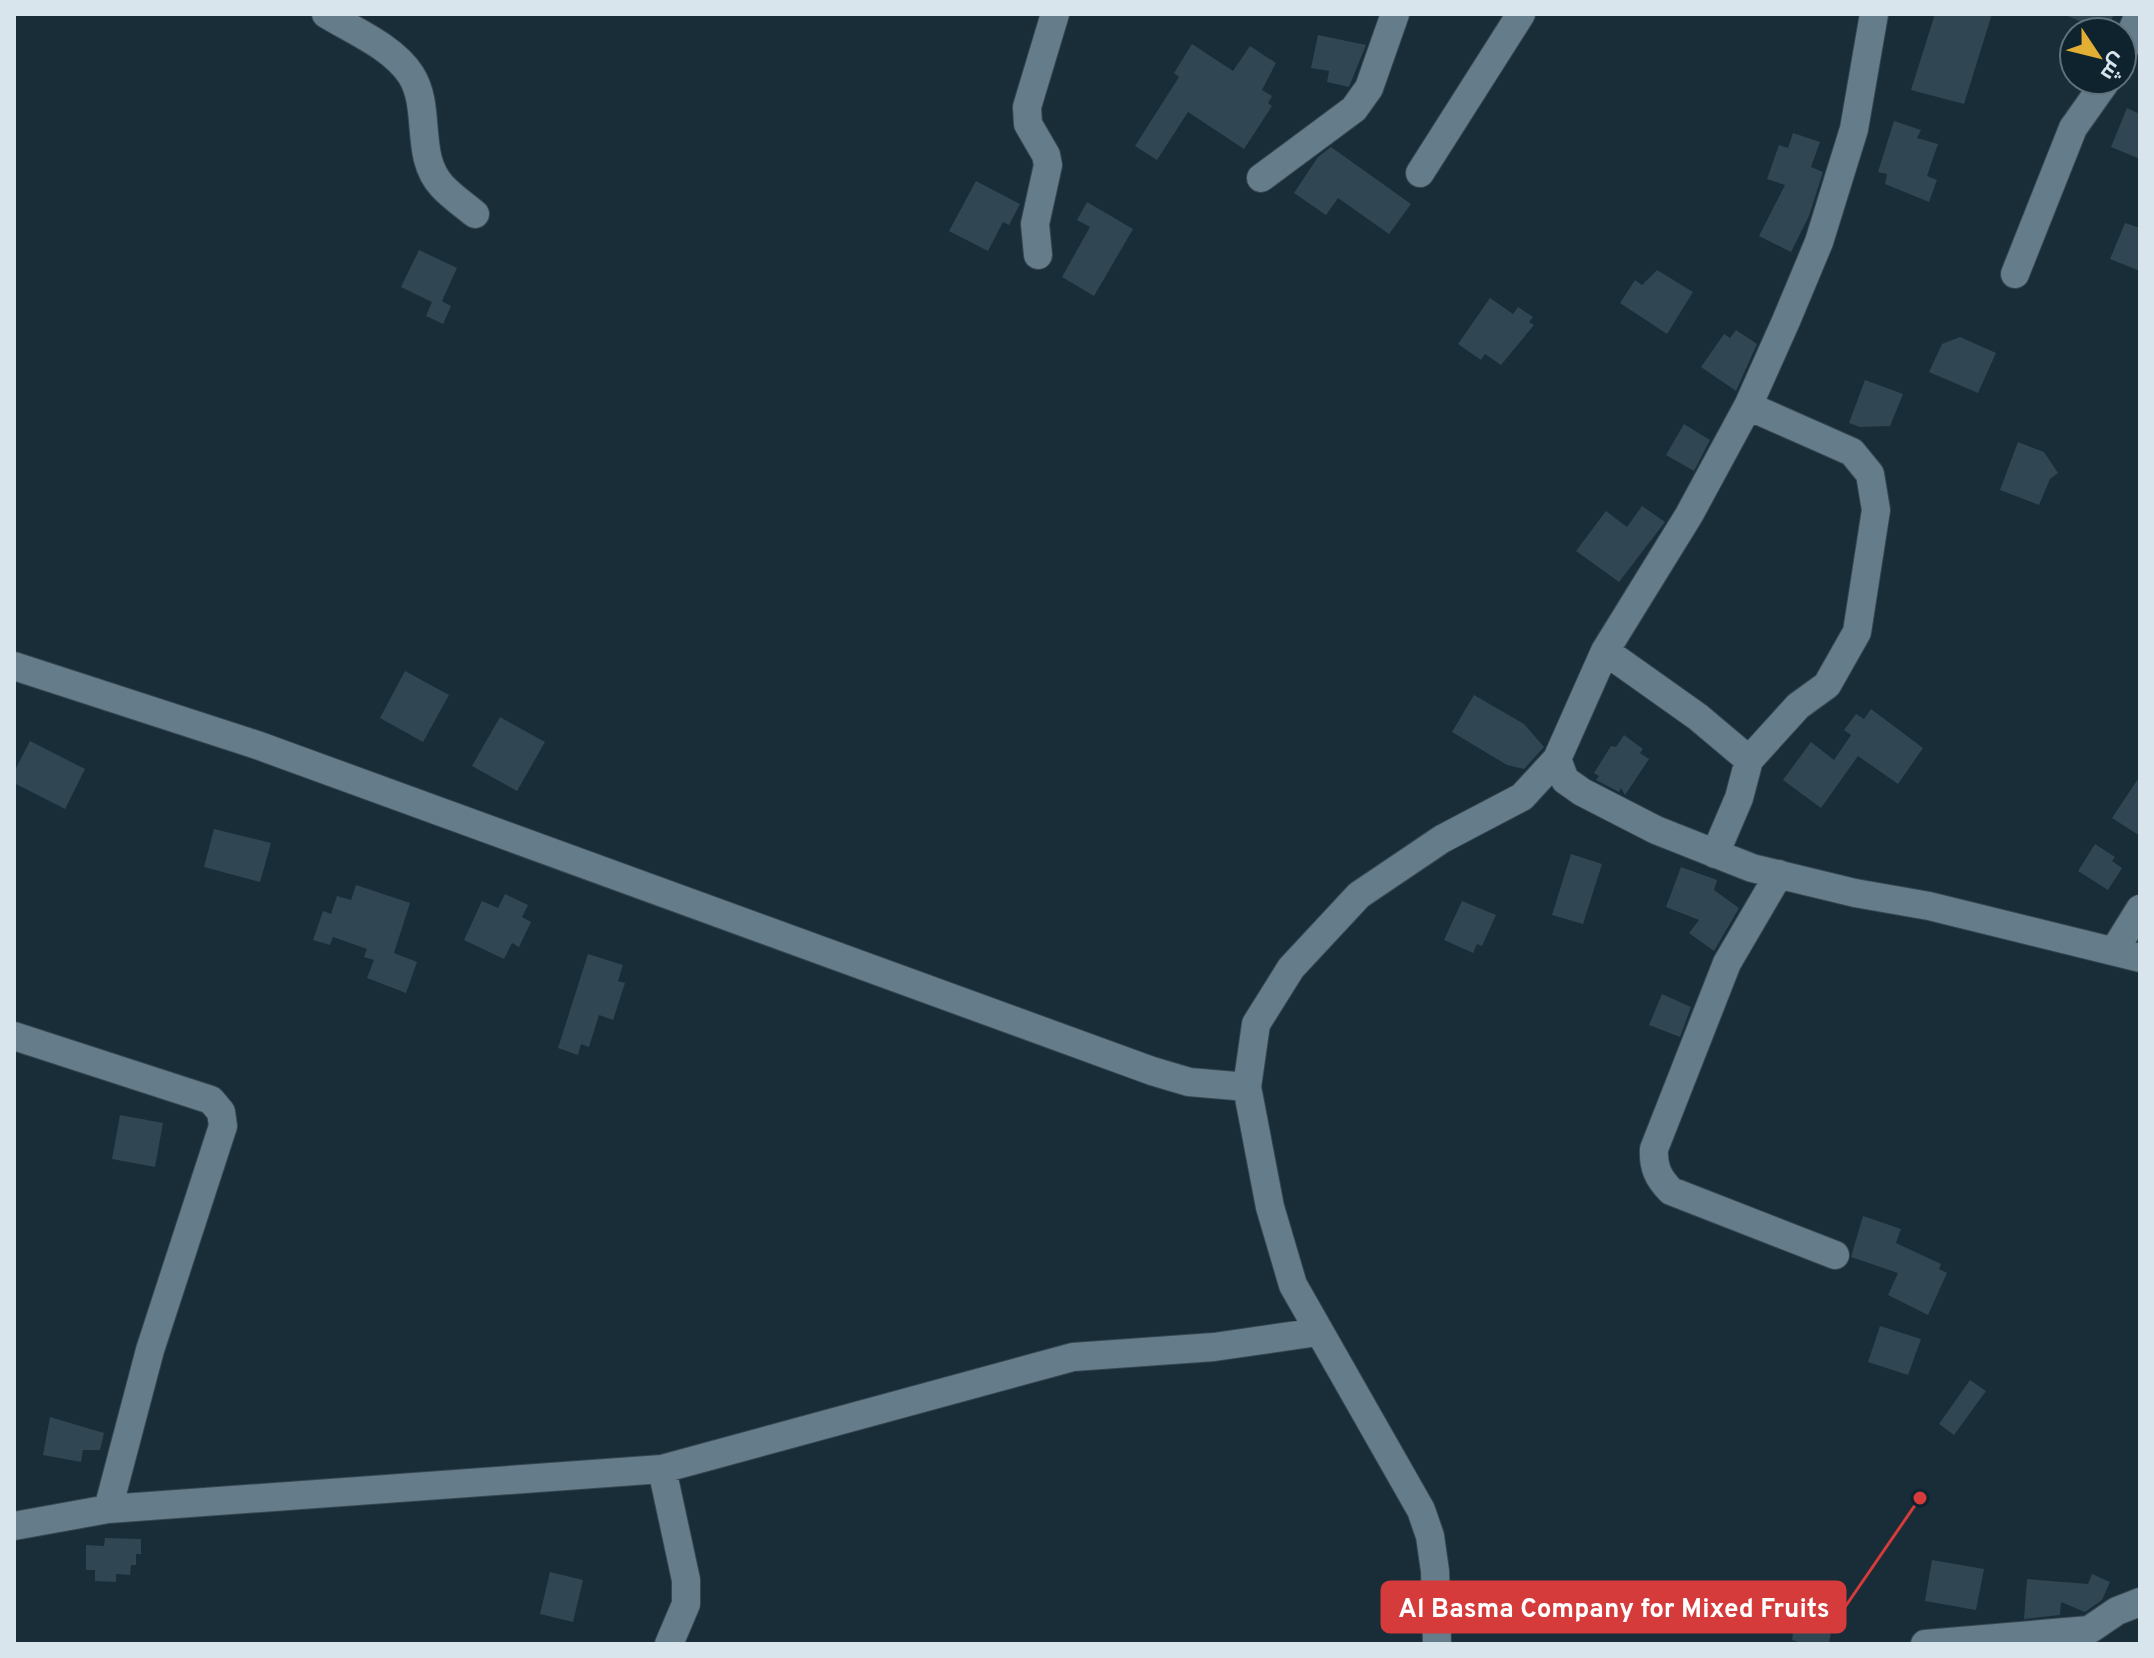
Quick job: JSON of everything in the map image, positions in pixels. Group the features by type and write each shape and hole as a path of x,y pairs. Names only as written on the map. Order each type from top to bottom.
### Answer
{"street":[{"path":"326,14 388,52 411,75 421,103 426,152 440,185 475,214"},
{"path":"1038,255 1035,224 1048,165 1046,155 1028,124 1027,107 1055,14"},
{"path":"1261,178 1354,109 1369,88 1395,14"},
{"path":"1420,173 1521,14"},
{"path":"1437,1644 1435,1571 1430,1536 1421,1510 1293,1285 1270,1207 1247,1087 1256,1024 1291,968 1359,895 1442,839 1522,797 1557,759 1605,651 1689,515 1748,406 1819,242 1854,129 1874,14"},
{"path":"2015,274 2073,128 2096,96"},
{"path":"1715,854 1739,798 1749,760 1798,706 1827,685 1857,632 1876,510 1870,474 1852,452 1748,406"},
{"path":"1605,651 1685,707 1749,760"},
{"path":"14,666 272,750 1152,1071 1189,1082 1247,1087"},
{"path":"1557,759 1565,780 1582,792 1656,830 1715,854 1779,874 1929,906 2127,954 2140,909"},
{"path":"1779,874 1727,963 1654,1149 1653,1162 1663,1183 1671,1191 1835,1255"},
{"path":"14,1036 211,1100 221,1112 223,1126 150,1350 108,1509"},
{"path":"14,1526 108,1509 662,1469 1073,1357 1214,1347 1318,1332"},
{"path":"662,1469 686,1580 684,1613 669,1644"},
{"path":"1925,1644 1988,1642 2089,1630 2117,1611 2140,1602"}],"building":[{"path":"1935,14 1992,14 1964,104 1911,90"},
{"path":"2063,14 2114,14 2113,16"},
{"path":"1318,35 1366,45 1349,87 1327,82 1329,71 1311,68"},
{"path":"1192,44 1233,71 1250,46 1276,63 1262,90 1272,96 1268,103 1272,106 1244,149 1188,112 1157,160 1135,146 1179,77 1174,73"},
{"path":"2127,108 2140,114 2140,159 2111,147"},
{"path":"1894,121 1921,130 1917,138 1938,144 1927,176 1937,180 1929,202 1885,184 1887,174 1878,172"},
{"path":"1793,133 1820,142 1811,167 1823,172 1809,216 1791,252 1759,236 1785,185 1767,179 1779,145 1788,148"},
{"path":"1331,147 1411,204 1389,234 1338,198 1326,215 1294,193 1318,157"},
{"path":"976,181 1020,204 1009,225 1003,222 988,251 949,231"},
{"path":"1087,202 1133,229 1094,296 1062,277 1090,227 1077,220"},
{"path":"2125,223 2140,228 2140,271 2110,259"},
{"path":"419,250 457,268 442,301 451,306 443,324 426,316 432,302 401,287"},
{"path":"1657,270 1693,292 1667,334 1620,303 1635,280 1642,285"},
{"path":"1490,298 1513,314 1518,307 1533,317 1529,322 1534,325 1501,365 1485,354 1481,360 1458,344"},
{"path":"1736,330 1757,344 1736,391 1701,367 1724,334 1730,338"},
{"path":"1960,337 1996,353 1978,393 1929,372 1942,344"},
{"path":"1865,380 1903,394 1890,426 1860,427 1849,423"},
{"path":"1684,424 1710,440 1694,471 1666,455"},
{"path":"2018,442 2044,452 2058,473 2050,479 2039,505 2000,490"},
{"path":"1642,506 1665,522 1619,582 1576,551 1606,511 1627,527"},
{"path":"405,671 449,695 423,742 380,718"},
{"path":"1474,695 1524,724 1544,747 1524,769 1507,765 1452,732"},
{"path":"1871,709 1923,748 1898,784 1858,756 1821,808 1783,780 1811,742 1834,760 1851,735 1844,730 1856,714 1864,719"},
{"path":"500,717 545,742 517,791 472,766"},
{"path":"1624,735 1643,749 1640,753 1649,759 1625,795 1621,788 1619,792 1596,780 1599,776 1594,773 1611,746 1616,747"},
{"path":"30,741 85,769 65,809 14,783 14,772"},
{"path":"2140,776 2140,836 2112,818"},
{"path":"214,829 271,843 260,882 204,867"},
{"path":"2095,844 2115,857 2112,861 2122,868 2108,890 2078,871"},
{"path":"1571,854 1602,864 1583,924 1552,915"},
{"path":"1681,867 1717,880 1714,890 1739,908 1714,951 1689,933 1699,920 1666,907"},
{"path":"356,885 410,903 394,953 417,962 406,993 367,978 374,960 364,957 367,949 333,937 330,945 313,940 323,911 331,914 337,896 351,900"},
{"path":"505,894 528,905 522,917 531,922 519,947 512,943 504,959 464,940 482,901 498,908"},
{"path":"1462,901 1496,915 1482,946 1477,944 1473,953 1444,940"},
{"path":"588,954 623,965 618,981 625,983 613,1020 599,1015 589,1047 581,1044 578,1055 558,1048"},
{"path":"1662,994 1691,1007 1680,1037 1649,1025"},
{"path":"120,1115 163,1123 155,1167 112,1159"},
{"path":"1863,1216 1901,1229 1896,1243 1941,1264 1939,1269 1947,1273 1928,1315 1888,1295 1898,1273 1851,1257"},
{"path":"1880,1326 1921,1339 1908,1375 1868,1362"},
{"path":"1970,1380 1986,1391 1954,1435 1939,1424"},
{"path":"50,1417 104,1433 100,1450 83,1450 81,1462 43,1455"},
{"path":"105,1538 141,1539 141,1554 136,1554 136,1565 131,1565 130,1575 116,1574 116,1582 95,1581 95,1570 86,1570 86,1545 104,1546"},
{"path":"1932,1560 1984,1569 1976,1610 1925,1601"},
{"path":"550,1572 583,1580 573,1622 540,1614"},
{"path":"2092,1574 2110,1582 2102,1600 2085,1612 2061,1602 2060,1615 2024,1619 2027,1579 2088,1584"},
{"path":"1800,1588 1837,1594 1829,1644 1805,1644 1792,1640"}],"place":[{"name":"Al Basma Company for Mixed Fruits","path":"1920,1498"}]}
